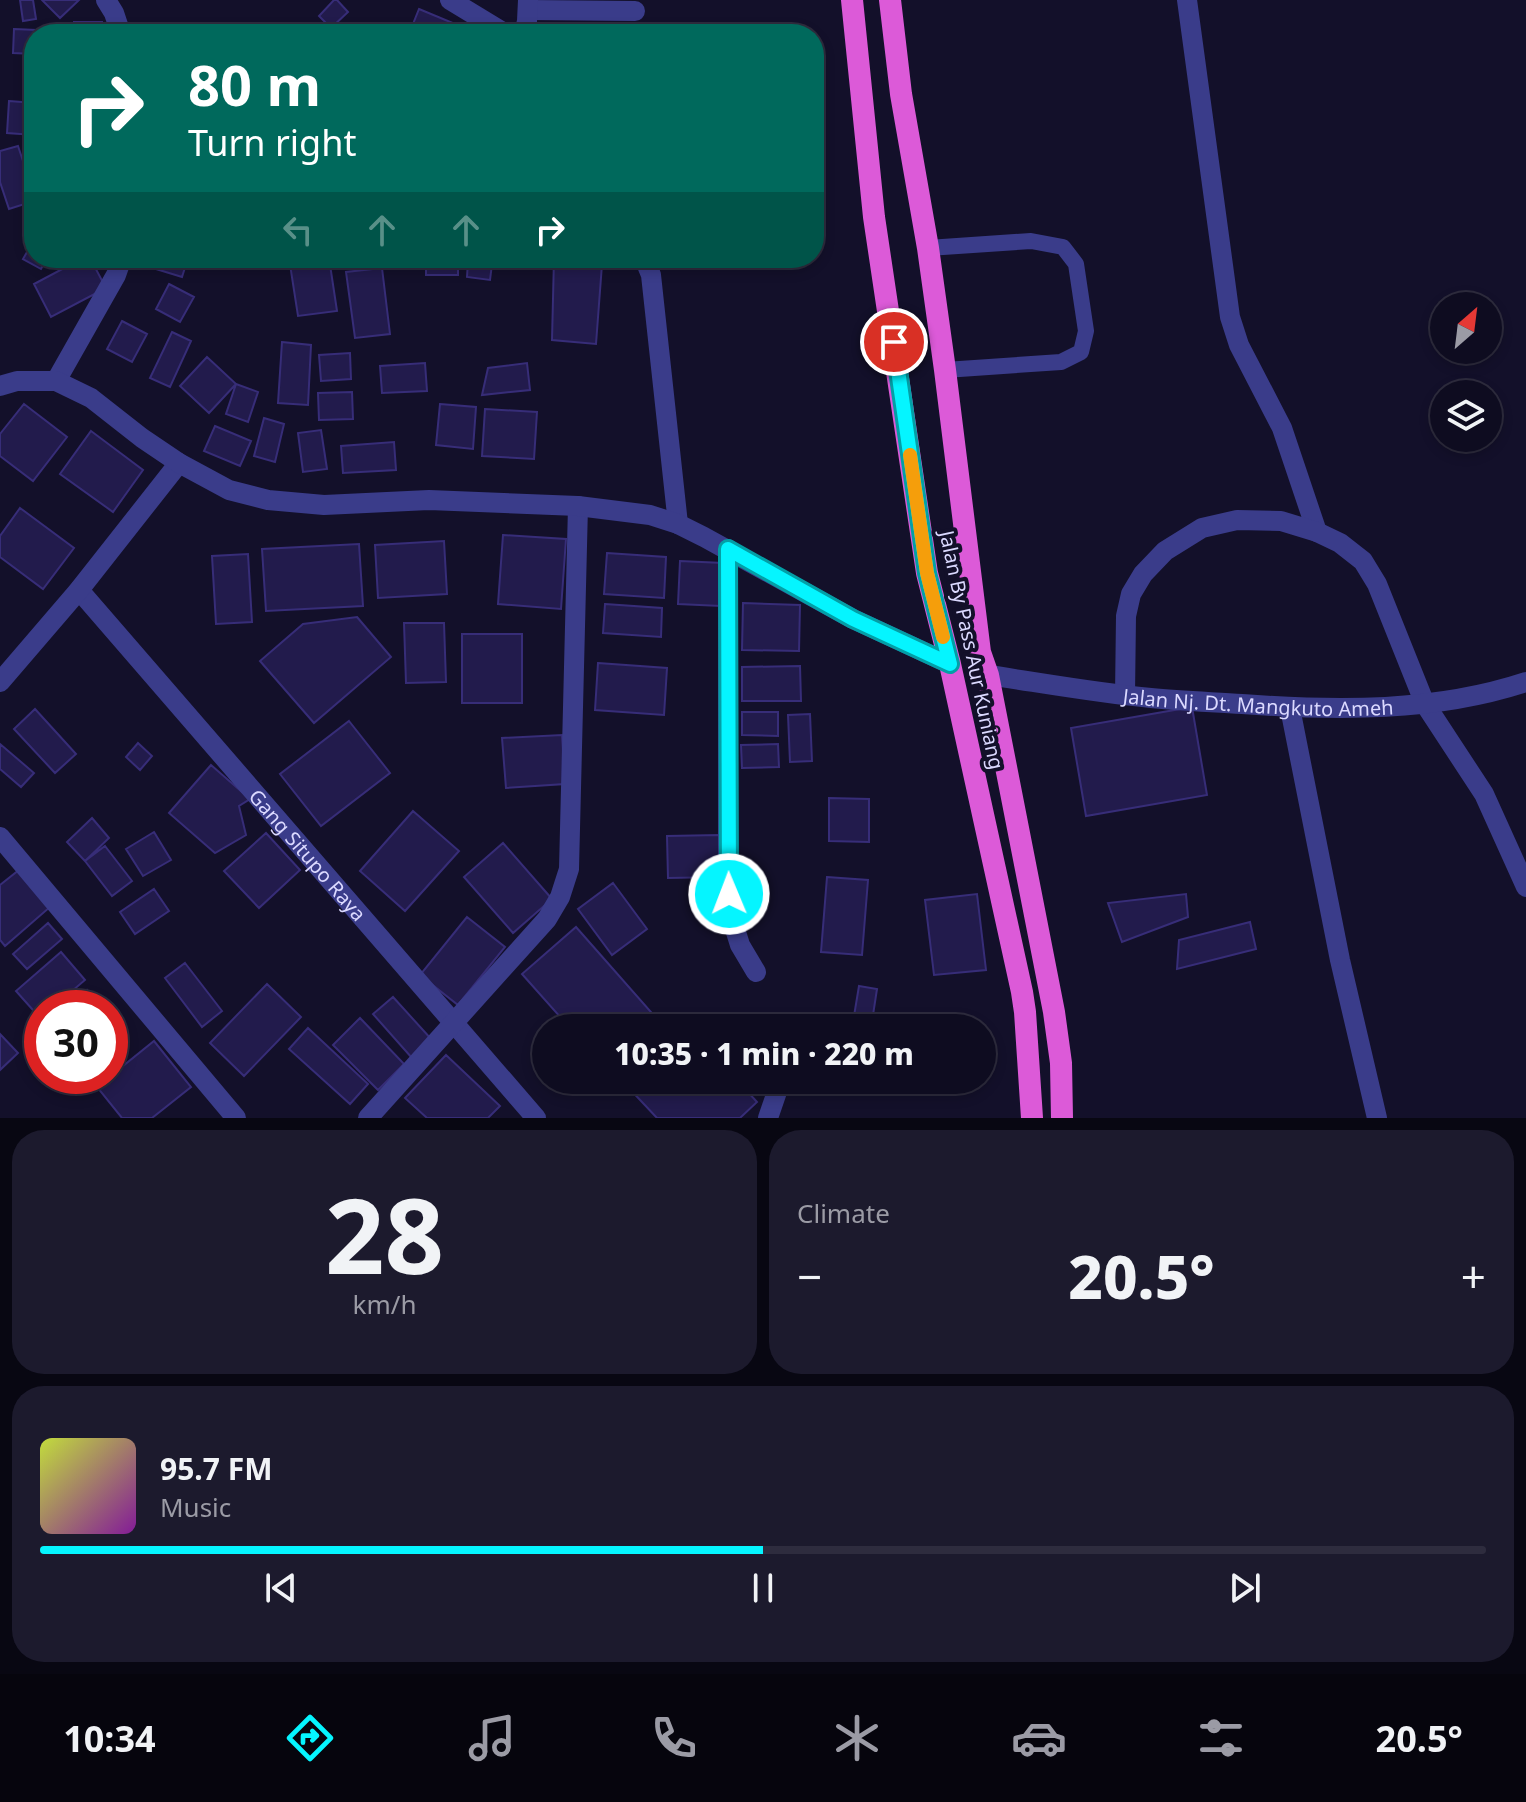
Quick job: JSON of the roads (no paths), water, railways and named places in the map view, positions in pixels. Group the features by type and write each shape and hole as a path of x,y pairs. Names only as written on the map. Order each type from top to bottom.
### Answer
{"highway":[{"name":"Jalan By Pass Aur Kuniang","path":"852,0 874,217 927,573 950,664 1025,1012 1032,1118"},
{"name":"Jalan By Pass Aur Kuniang","path":"890,0 901,94 928,248 945,370 980,652 988,675 1054,1012 1061,1063 1062,1118"},
{"path":"863,98 901,94"},
{"path":"1025,1012 1054,1012"}],"street":[{"path":"106,0 118,24"},
{"path":"450,0 490,24"},
{"path":"1187,0 1230,317 1239,345 1282,428 1317,532"},
{"path":"528,5 635,11"},
{"path":"56,381 118,268"},
{"path":"648,268 678,524"},
{"path":"0,386 17,381 56,381 91,398 179,463 229,490 268,500 324,505 429,500 578,506 650,515 678,524 853,619 950,664"},
{"path":"0,682 79,590 179,463"},
{"path":"368,1118 547,919 560,897 569,869 578,506"},
{"path":"1125,695 1126,616 1131,594 1143,574 1165,551 1202,528 1237,520 1281,521 1340,543 1363,561 1377,584 1425,704 1484,794 1526,887"},
{"path":"728,549 730,913 740,945 756,972"},
{"name":"Gang Situpo Raya","path":"79,590 536,1118"},
{"name":"Jalan Nj. Dt. Mangkuto Ameh","path":"988,675 1125,695 1290,708 1425,704 1493,692 1526,682"},
{"path":"1290,708 1340,960 1377,1118"},
{"path":"0,837 236,1118"},
{"path":"768,1118 776,1094"}],"lane":[{"path":"928,248 1031,241 1063,247 1076,264 1086,331 1081,352 1061,362 945,370"}]}
